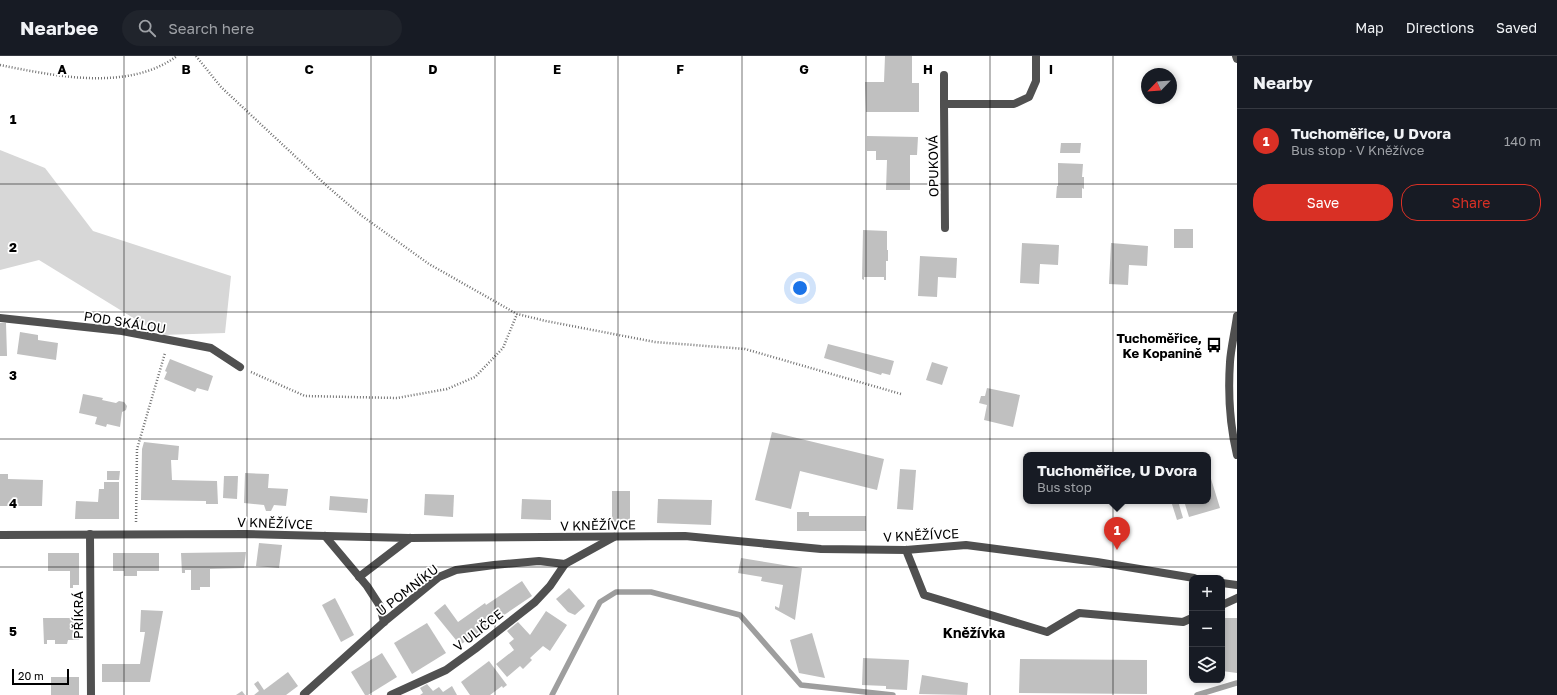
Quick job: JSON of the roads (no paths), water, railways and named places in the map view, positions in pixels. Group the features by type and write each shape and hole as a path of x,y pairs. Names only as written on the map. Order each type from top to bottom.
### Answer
{"street":[{"path":"944,104 1014,104 1029,97 1036,81 1036,56"},
{"name":"OPUKOVÁ","path":"944,75 945,228"},
{"path":"1237,316 1230,362 1230,404 1234,445 1237,455"},
{"name":"POD SKÁLOU","path":"0,318 122,331 211,348 240,367"},
{"name":"PŘÍKRÁ","path":"90,534 90,695"},
{"name":"V KNĚŽÍVCE","path":"0,535 246,534 410,538 685,536 821,549 906,550 966,545 1097,562 1189,577"},
{"path":"325,536 359,577 380,606 384,622"},
{"path":"565,564 614,536"},
{"path":"359,577 410,538"},
{"path":"906,550 924,595 1047,632 1079,613 1183,622 1189,619"},
{"name":"U POMNÍKU","path":"304,695 384,622 439,577 456,570 539,561 565,564"},
{"name":"V ULIČCE","path":"391,695 446,670 535,602 550,586 565,564"},
{"path":"1225,584 1237,586"},
{"path":"1225,604 1237,598"}],"waterway":[{"path":"552,695 600,602 616,592 651,592 740,615 801,685 893,695"},
{"path":"1197,695 1237,683"}],"place":[{"name":"Tuchoměřice, Ke Kopanině","path":"1214,345"},
{"name":"Tuchoměřice, U Dvora","path":"1117,550"}],"district":[{"name":"Kněžívka","path":"974,633"}]}
